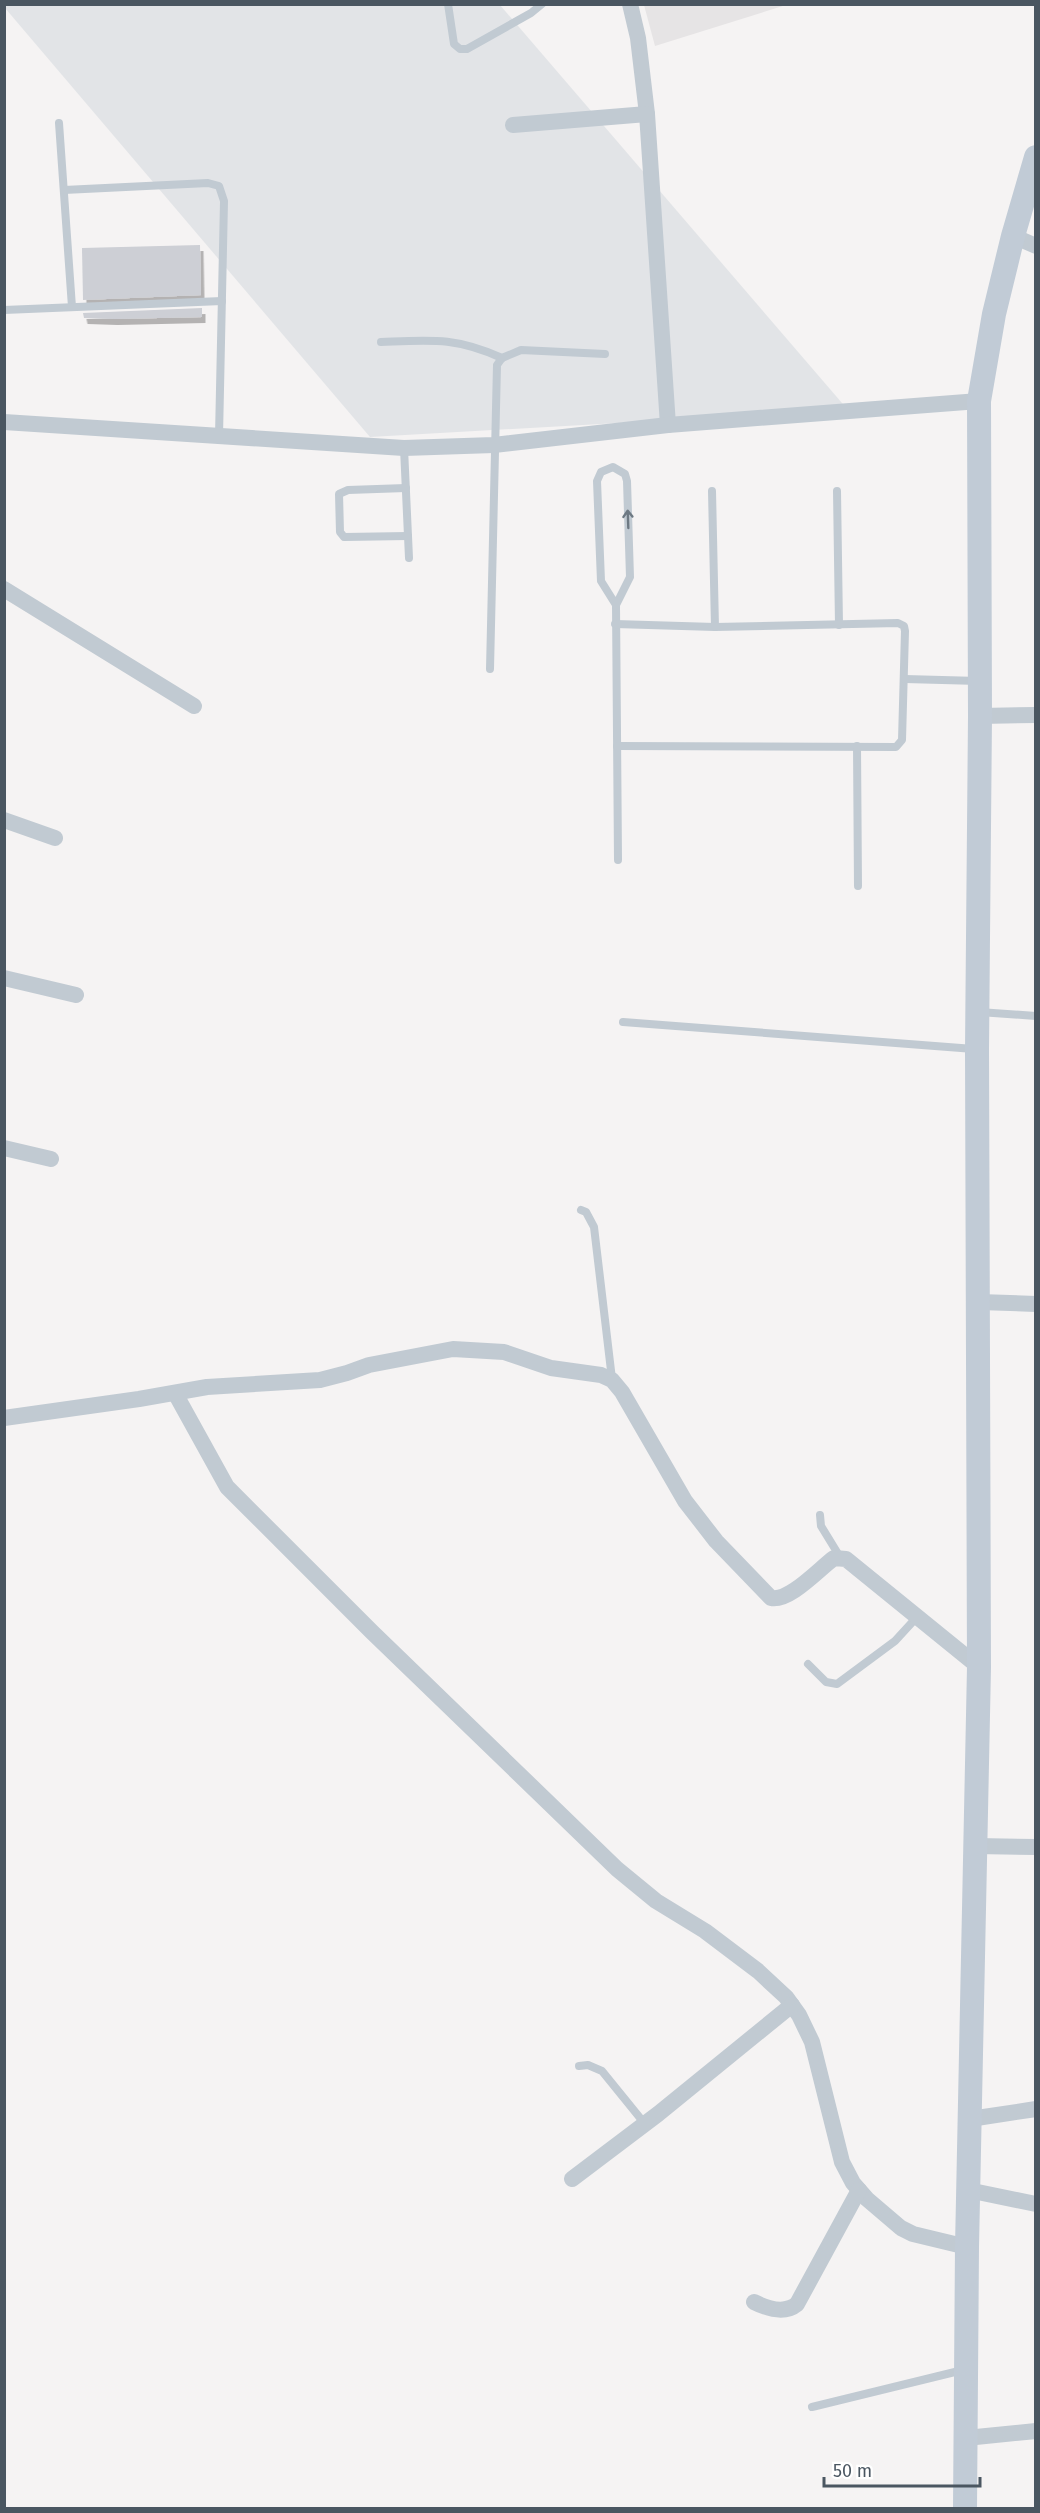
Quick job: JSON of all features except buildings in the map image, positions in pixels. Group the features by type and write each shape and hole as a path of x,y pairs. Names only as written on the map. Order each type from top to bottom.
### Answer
{"street":[{"path":"630,4 638,38 647,114 668,425"},
{"path":"513,125 647,114"},
{"path":"965,2508 968,2190 980,1667 977,1050 980,716 979,401 994,314 1035,157"},
{"path":"1013,236 1035,246"},
{"path":"4,422 404,448 494,445 668,425 979,401"},
{"path":"4,589 194,706"},
{"path":"980,716 1035,715"},
{"path":"4,820 55,838"},
{"path":"4,978 75,995"},
{"path":"4,1148 51,1159"},
{"path":"978,1302 1035,1304"},
{"path":"4,1418 207,1387 320,1380 369,1365 453,1349 504,1352 550,1368 601,1375 612,1380 622,1392 686,1501 716,1541 771,1598 783,1598 829,1562 840,1557 846,1559 980,1667"},
{"path":"174,1393 227,1487 372,1632 617,1869 656,1900 705,1931 758,1971 792,2005 812,2042 842,2162 867,2199 907,2231 967,2247"},
{"path":"976,1846 1035,1847"},
{"path":"572,2179 645,2124 792,2005"},
{"path":"970,2119 1035,2109"},
{"path":"754,2302 767,2308 784,2309 791,2309 798,2304 859,2190"},
{"path":"968,2190 1035,2204"},
{"path":"966,2438 1035,2431"}],"lane":[{"path":"448,4 454,44 460,49 467,49 542,4"},
{"path":"59,123 72,307"},
{"path":"64,190 208,183 219,186 224,201 219,436"},
{"path":"4,310 222,302"},
{"path":"381,342 454,341 477,347 502,358"},
{"path":"490,669 497,365 502,358 521,350 605,354"},
{"path":"404,448 409,558"},
{"path":"616,605 601,581 597,481 601,472 613,467 625,474 627,481 630,577 616,605 615,624 618,860"},
{"path":"406,488 348,490 339,494 340,532 344,537 408,536"},
{"path":"712,491 715,627"},
{"path":"837,491 839,625"},
{"path":"615,624 715,627 902,624 905,631 905,679 900,744 891,747 617,746"},
{"path":"905,679 979,681"},
{"path":"857,746 858,886"},
{"path":"978,1012 1035,1016"},
{"path":"623,1022 977,1050"},
{"path":"581,1210 586,1212 594,1227 612,1380"},
{"path":"820,1515 824,1531 840,1557"},
{"path":"808,1664 826,1682 837,1684 895,1641 917,1617"},
{"path":"579,2066 588,2065 602,2071 645,2124"},
{"path":"812,2407 967,2369"}],"shaded area":[{"path":"644,4 786,5 655,46"},
{"path":"4,5 500,5 848,410 370,437"}]}
